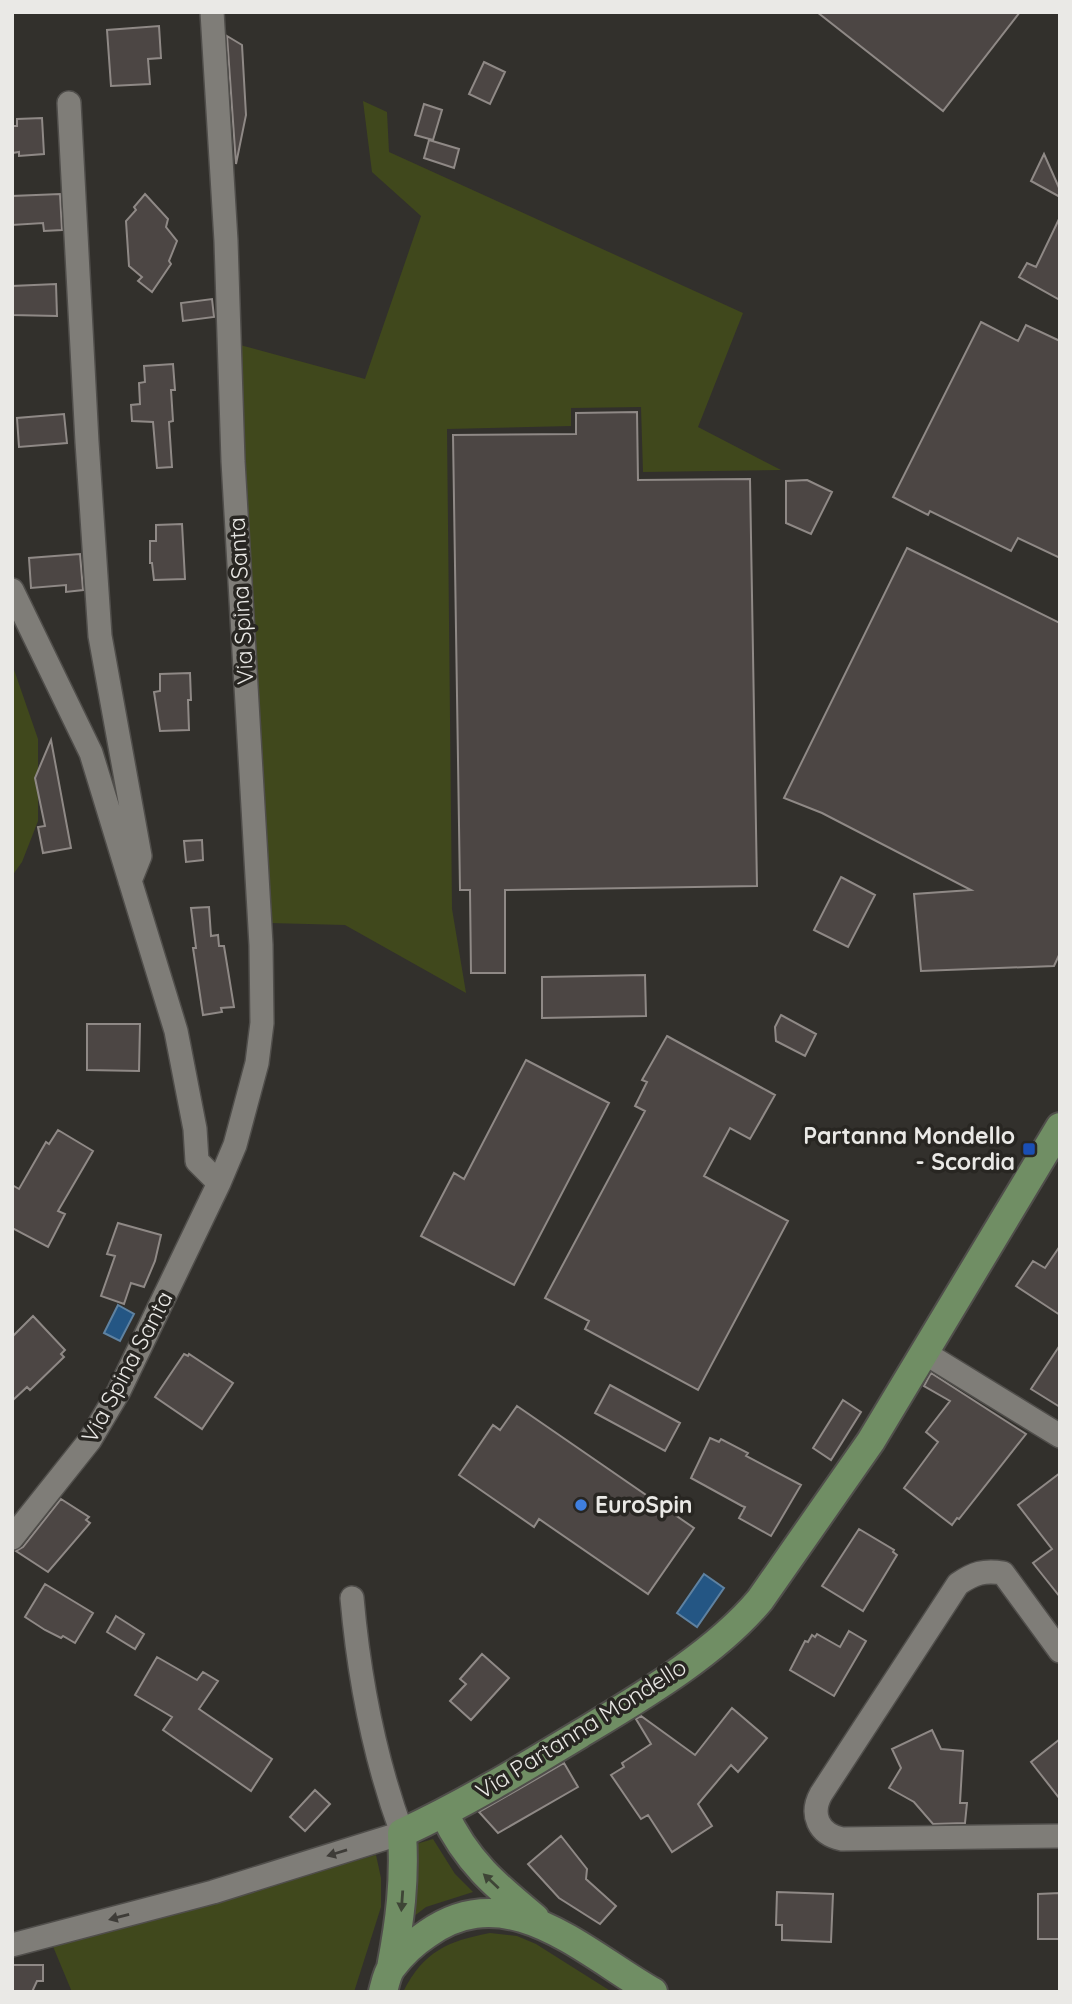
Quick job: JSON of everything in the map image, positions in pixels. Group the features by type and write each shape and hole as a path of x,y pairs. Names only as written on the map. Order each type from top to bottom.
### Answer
{"main road":[{"name":"Via Partanna Mondello","path":"402,1833 444,1813 635,1701 742,1622 871,1441 1060,1127"},
{"path":"444,1813 455,1838 497,1887 543,1925 653,1992"},
{"path":"385,1986 402,1910 402,1833"},
{"path":"385,1986 421,1938 455,1918 497,1912 516,1914 543,1925"}],"street":[{"name":"Via Spina Santa","path":"12,1538 90,1440 119,1391 235,1145 249,1099 262,1023 261,946 233,461 226,241 212,12"},
{"path":"69,103 100,636 140,856 130,881"},
{"path":"12,590 91,753 176,1031 194,1129 197,1161 219,1183"},
{"path":"925,1353 1060,1436"},
{"path":"1060,1651 1003,1573 988,1570 972,1574 958,1584 950,1596 821,1794 816,1810 820,1826 826,1833 842,1839 1060,1836"},
{"path":"352,1598 356,1652 371,1728 390,1800 402,1833"},
{"name":"Via Partanna Mondello","path":"12,1945 213,1892 402,1833"}],"green space":[{"path":"363,101 387,112 389,152 743,313 698,427 781,470 643,472 641,407 571,408 571,426 447,429 452,909 466,993 345,925 270,923 246,509 240,345 365,379 421,216 372,172"},
{"path":"12,664 38,739 38,821 22,862 12,876"},
{"path":"433,1839 455,1874 473,1892 426,1907 413,1917 416,1894 413,1845"},
{"path":"376,1855 381,1878 381,1907 354,1992 72,1992 52,1944"},
{"path":"490,1933 517,1936 536,1944 612,1992 403,1992 420,1967 439,1950 462,1940"}],"water":[{"path":"118,1305 134,1314 120,1341 104,1333"},
{"path":"704,1574 724,1588 697,1627 677,1613"}],"building":[{"path":"817,12 1020,12 943,111"},
{"path":"159,26 161,58 148,59 150,84 111,86 107,30"},
{"path":"227,36 242,45 246,115 236,164"},
{"path":"484,62 505,72 490,104 469,94"},
{"path":"424,104 442,110 433,140 415,135"},
{"path":"42,118 44,154 19,156 19,152 12,153 12,126 17,126 17,119"},
{"path":"429,140 459,149 454,168 424,158"},
{"path":"1044,154 1060,190 1060,197 1031,181"},
{"path":"60,194 62,230 44,231 43,223 12,225 12,196"},
{"path":"145,194 168,219 166,227 177,241 169,261 171,264 152,292 138,281 142,277 129,266 126,221"},
{"path":"1060,217 1060,300 1019,277 1027,263 1036,267"},
{"path":"56,284 57,316 12,315 12,286"},
{"path":"212,299 214,317 183,321 181,303"},
{"path":"981,322 1018,341 1026,325 1060,341 1060,558 1018,538 1011,551 930,511 928,515 893,497"},
{"path":"173,364 173,421 169,422 172,467 157,468 153,422 132,421 131,405 140,404 139,383 145,382 144,366"},
{"path":"637,412 638,480 750,479 757,886 505,890 505,973 471,973 470,890 460,890 453,435 576,434 576,413"},
{"path":"64,414 67,443 19,447 17,418"},
{"path":"807,480 832,492 811,534 786,523 786,481"},
{"path":"182,524 185,579 154,580 150,563 150,541 156,541 156,525"},
{"path":"907,548 1060,623 1060,953 1054,966 921,971 914,894 971,890 822,813 784,798"},
{"path":"80,554 83,590 66,592 66,585 31,588 29,558"},
{"path":"190,673 189,730 160,731 154,692 160,691 160,674"},
{"path":"51,740 71,848 43,853 38,827 45,826 35,778"},
{"path":"202,840 203,860 186,862 184,841"},
{"path":"841,877 875,895 848,947 814,930"},
{"path":"209,907 211,936 218,935 219,946 224,946 234,1007 221,1008 222,1012 203,1015 193,948 196,948 191,908"},
{"path":"645,975 646,1016 542,1018 542,977"},
{"path":"781,1015 816,1034 805,1056 776,1041 775,1027"},
{"path":"87,1024 140,1024 139,1071 87,1070"},
{"path":"667,1036 775,1095 750,1139 730,1128 704,1176 788,1221 698,1390 585,1329 589,1321 545,1298 645,1111 635,1106 647,1082 642,1080"},
{"path":"526,1060 609,1103 514,1285 421,1236 454,1173 464,1179"},
{"path":"58,1130 93,1151 58,1211 65,1214 48,1247 12,1228 12,1185 19,1189 46,1142 49,1144"},
{"path":"118,1223 161,1235 155,1261 144,1287 131,1283 124,1304 101,1296 115,1256 107,1254"},
{"path":"1060,1246 1060,1315 1016,1286 1033,1261 1045,1268"},
{"path":"33,1316 65,1350 61,1354 64,1357 30,1390 27,1387 12,1401 12,1337"},
{"path":"1060,1345 1060,1407 1031,1389"},
{"path":"184,1354 189,1354 233,1383 202,1429 155,1397"},
{"path":"931,1373 1026,1434 952,1525 904,1488 938,1442 926,1432 950,1401 924,1386"},
{"path":"610,1385 680,1423 665,1451 595,1413"},
{"path":"843,1400 861,1412 831,1460 813,1448"},
{"name":"EuroSpin","path":"517,1406 694,1528 648,1594 539,1519 534,1527 459,1475 493,1425 500,1430"},
{"path":"710,1438 719,1442 721,1439 748,1453 746,1456 801,1485 771,1536 739,1518 745,1507 691,1478"},
{"path":"1060,1473 1060,1597 1033,1563 1052,1549 1018,1505"},
{"path":"61,1499 89,1517 86,1520 90,1523 48,1572 16,1551 23,1547"},
{"path":"859,1529 894,1550 897,1555 863,1611 822,1586"},
{"path":"45,1584 93,1613 75,1643 45,1630 25,1617"},
{"path":"116,1616 144,1634 135,1649 107,1632"},
{"path":"849,1631 866,1641 834,1696 790,1670 805,1641 808,1642 812,1635 815,1637 817,1634 840,1647"},
{"path":"482,1654 509,1678 471,1720 450,1701 466,1684 460,1679"},
{"path":"157,1657 197,1680 203,1672 218,1681 199,1709 272,1759 251,1791 163,1730 172,1717 135,1695"},
{"path":"732,1708 767,1738 738,1772 731,1765 698,1804 712,1826 672,1852 648,1815 641,1819 611,1775 624,1767 622,1763 651,1744 636,1719 641,1716 695,1755"},
{"path":"932,1730 941,1749 963,1751 960,1803 967,1803 965,1823 933,1824 914,1802 889,1788 901,1768 892,1749"},
{"path":"1060,1739 1060,1799 1031,1762"},
{"path":"564,1763 578,1787 498,1833 479,1812"},
{"path":"315,1790 330,1804 305,1831 290,1817"},
{"path":"561,1836 587,1869 586,1879 616,1906 600,1924 559,1898 528,1864"},
{"path":"777,1892 833,1894 831,1942 782,1940 782,1925 776,1925"},
{"path":"1060,1893 1060,1939 1038,1939 1038,1894"},
{"path":"12,1965 43,1965 43,1981 37,1981 32,1992 12,1992"}],"place":[{"name":"Partanna Mondello - Scordia","path":"1029,1149"},
{"name":"EuroSpin","path":"581,1505"}]}
